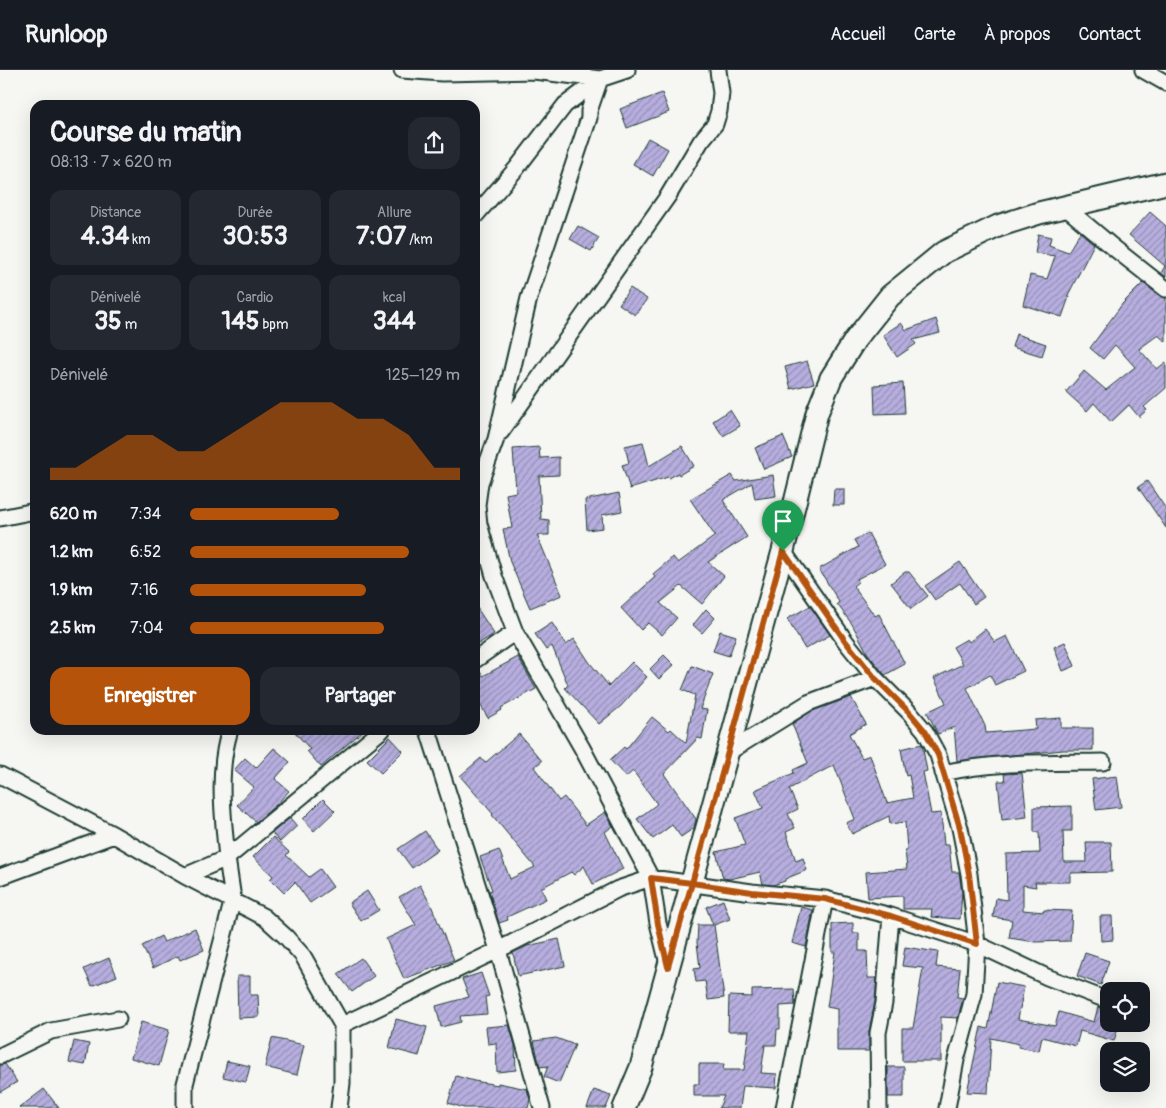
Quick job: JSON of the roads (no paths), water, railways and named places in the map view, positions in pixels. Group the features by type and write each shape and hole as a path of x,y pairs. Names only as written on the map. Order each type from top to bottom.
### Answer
{"main road":[{"path":"624,1108 641,1067 783,551 816,414 831,378 855,340 890,296 944,252 998,226 1039,213 1166,183"}],"street":[{"path":"402,70 442,74 534,71 600,80"},
{"path":"480,210 516,169 565,105 600,80 625,70"},
{"path":"496,440 668,196 701,141 714,124 719,111 721,93 718,70"},
{"path":"1143,70 1166,84"},
{"path":"480,483 496,440 529,298 600,80"},
{"path":"1065,207 1166,289"},
{"path":"0,518 30,511"},
{"path":"480,527 494,576 515,632 582,748 651,878 658,924 668,967"},
{"path":"783,551 846,642 875,678 925,731 938,755 960,828 969,874 977,944 974,994 956,1060 947,1108"},
{"path":"480,656 515,632"},
{"path":"727,753 808,703 875,678"},
{"path":"185,1108 185,1084 233,899 227,858 223,784 229,735"},
{"path":"185,876 227,858 376,735"},
{"path":"430,735 498,950 542,1108"},
{"path":"943,773 995,764 1103,762"},
{"path":"0,775 114,834 185,876 233,899 264,917 286,937 303,956 342,1026 342,1083 339,1108"},
{"path":"0,877 114,834"},
{"path":"342,1026 618,889 651,878 752,892 825,899 891,916 977,944 1047,977 1100,997"},
{"path":"784,1108 825,899"},
{"path":"879,1108 878,1033 884,1003 891,916"},
{"path":"0,1056 51,1032 118,1019"}]}
